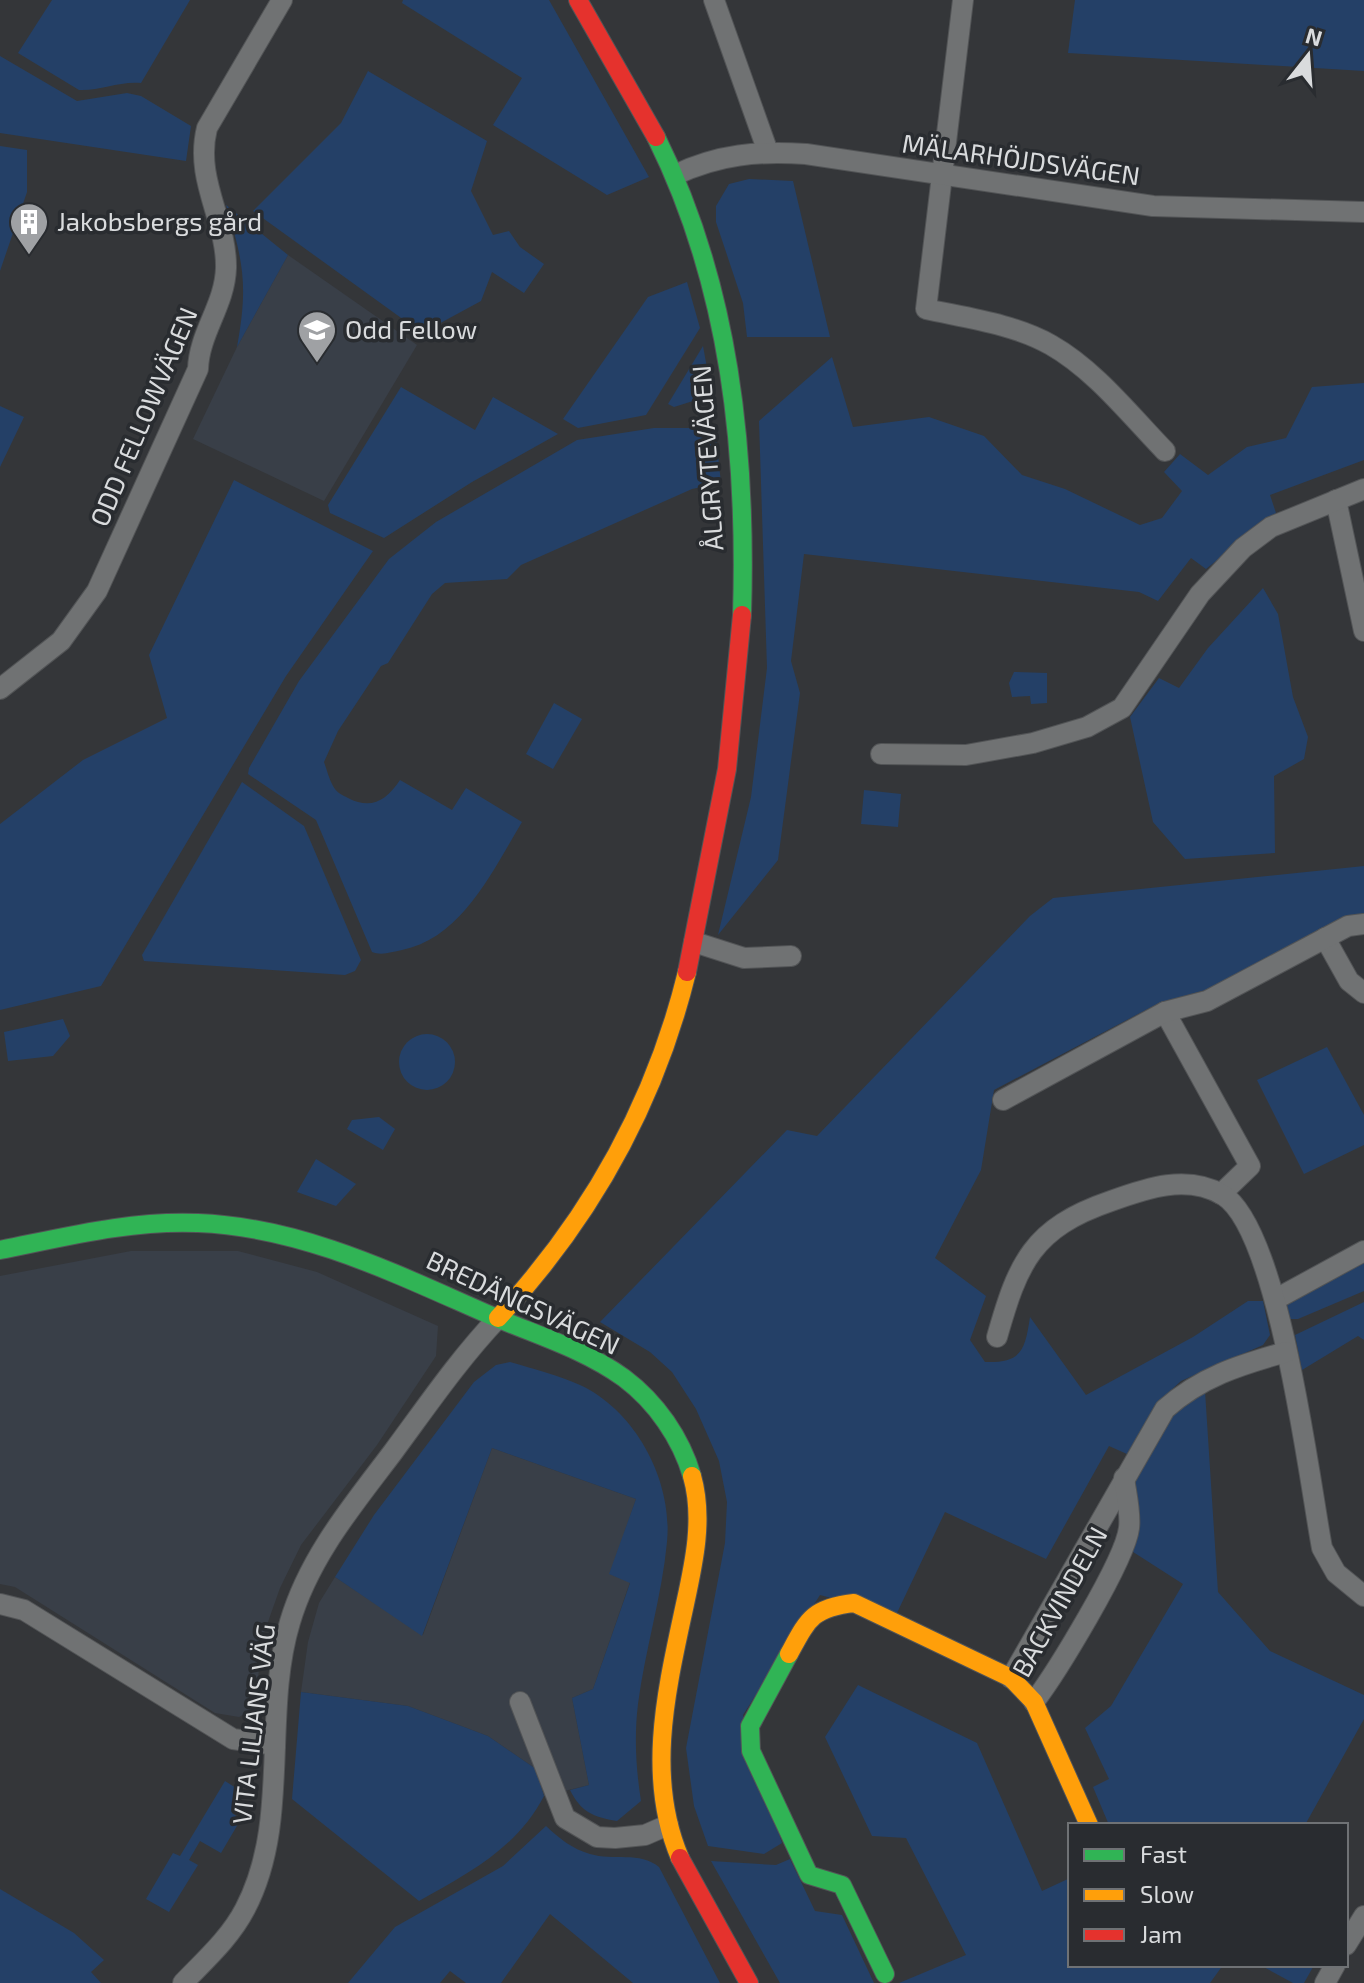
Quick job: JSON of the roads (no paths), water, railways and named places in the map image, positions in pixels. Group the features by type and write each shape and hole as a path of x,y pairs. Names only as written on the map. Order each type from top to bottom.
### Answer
{"street":[{"name":"ODD FELLOWVÄGEN","path":"0,689 61,641 97,591 198,369 199,353 224,292 226,264 204,171 203,145 207,128 282,0"},
{"name":"ÅLGRYTEVÄGEN","path":"498,1318 525,1291 587,1202 634,1123 664,1052 694,942 724,798 736,705 742,594 740,488 733,398 718,307 675,175 652,124 578,0"},
{"path":"714,0 768,152"},
{"path":"963,0 926,309 995,325 1050,344 1081,367 1165,451"},
{"name":"MÄLARHÖJDSVÄGEN","path":"675,175 732,154 768,152 1153,206 1364,212"},
{"path":"881,754 966,755 1033,743 1087,727 1122,708 1200,594 1243,548 1271,527 1364,489"},
{"path":"1336,500 1364,631"},
{"path":"1003,1100 1165,1012 1207,1001 1348,926 1364,924"},
{"path":"1325,938 1349,981 1364,993"},
{"path":"694,942 744,958 791,956"},
{"path":"1165,1012 1250,1166 1221,1194"},
{"path":"997,1337 1014,1278 1037,1243 1068,1221 1105,1203 1155,1185 1188,1184 1221,1194 1240,1209 1276,1299 1322,1548 1336,1573 1364,1596"},
{"name":"BREDÄNGSVÄGEN","path":"0,1250 135,1225 199,1222 237,1226 317,1242 595,1362 639,1390 658,1412 688,1466 697,1499 695,1536 667,1701 661,1760 668,1825 685,1867 749,1983"},
{"path":"1276,1299 1364,1251"},
{"name":"VITA LILJANS VÄG","path":"183,1983 234,1928 258,1879 267,1835 285,1644 305,1582 335,1530 469,1349 498,1318"},
{"name":"BACKVINDELN","path":"1011,1678 1165,1409 1191,1386 1224,1369 1286,1352"},
{"name":"BACKVINDELN","path":"1034,1702 1051,1679 1117,1561 1129,1528 1124,1478"},
{"name":"BACKVINDELN","path":"885,1974 842,1885 809,1875 751,1751 750,1726 808,1618 828,1606 854,1603 1011,1678 1034,1702 1088,1823"},
{"path":"0,1604 24,1610 233,1739 275,1745"},
{"path":"520,1702 565,1818 597,1837 645,1835 668,1825"},
{"path":"1348,1942 1364,1916"}],"place":[{"name":"Jakobsbergs gård","path":"29,256"},
{"name":"Odd Fellow","path":"317,364"}]}
